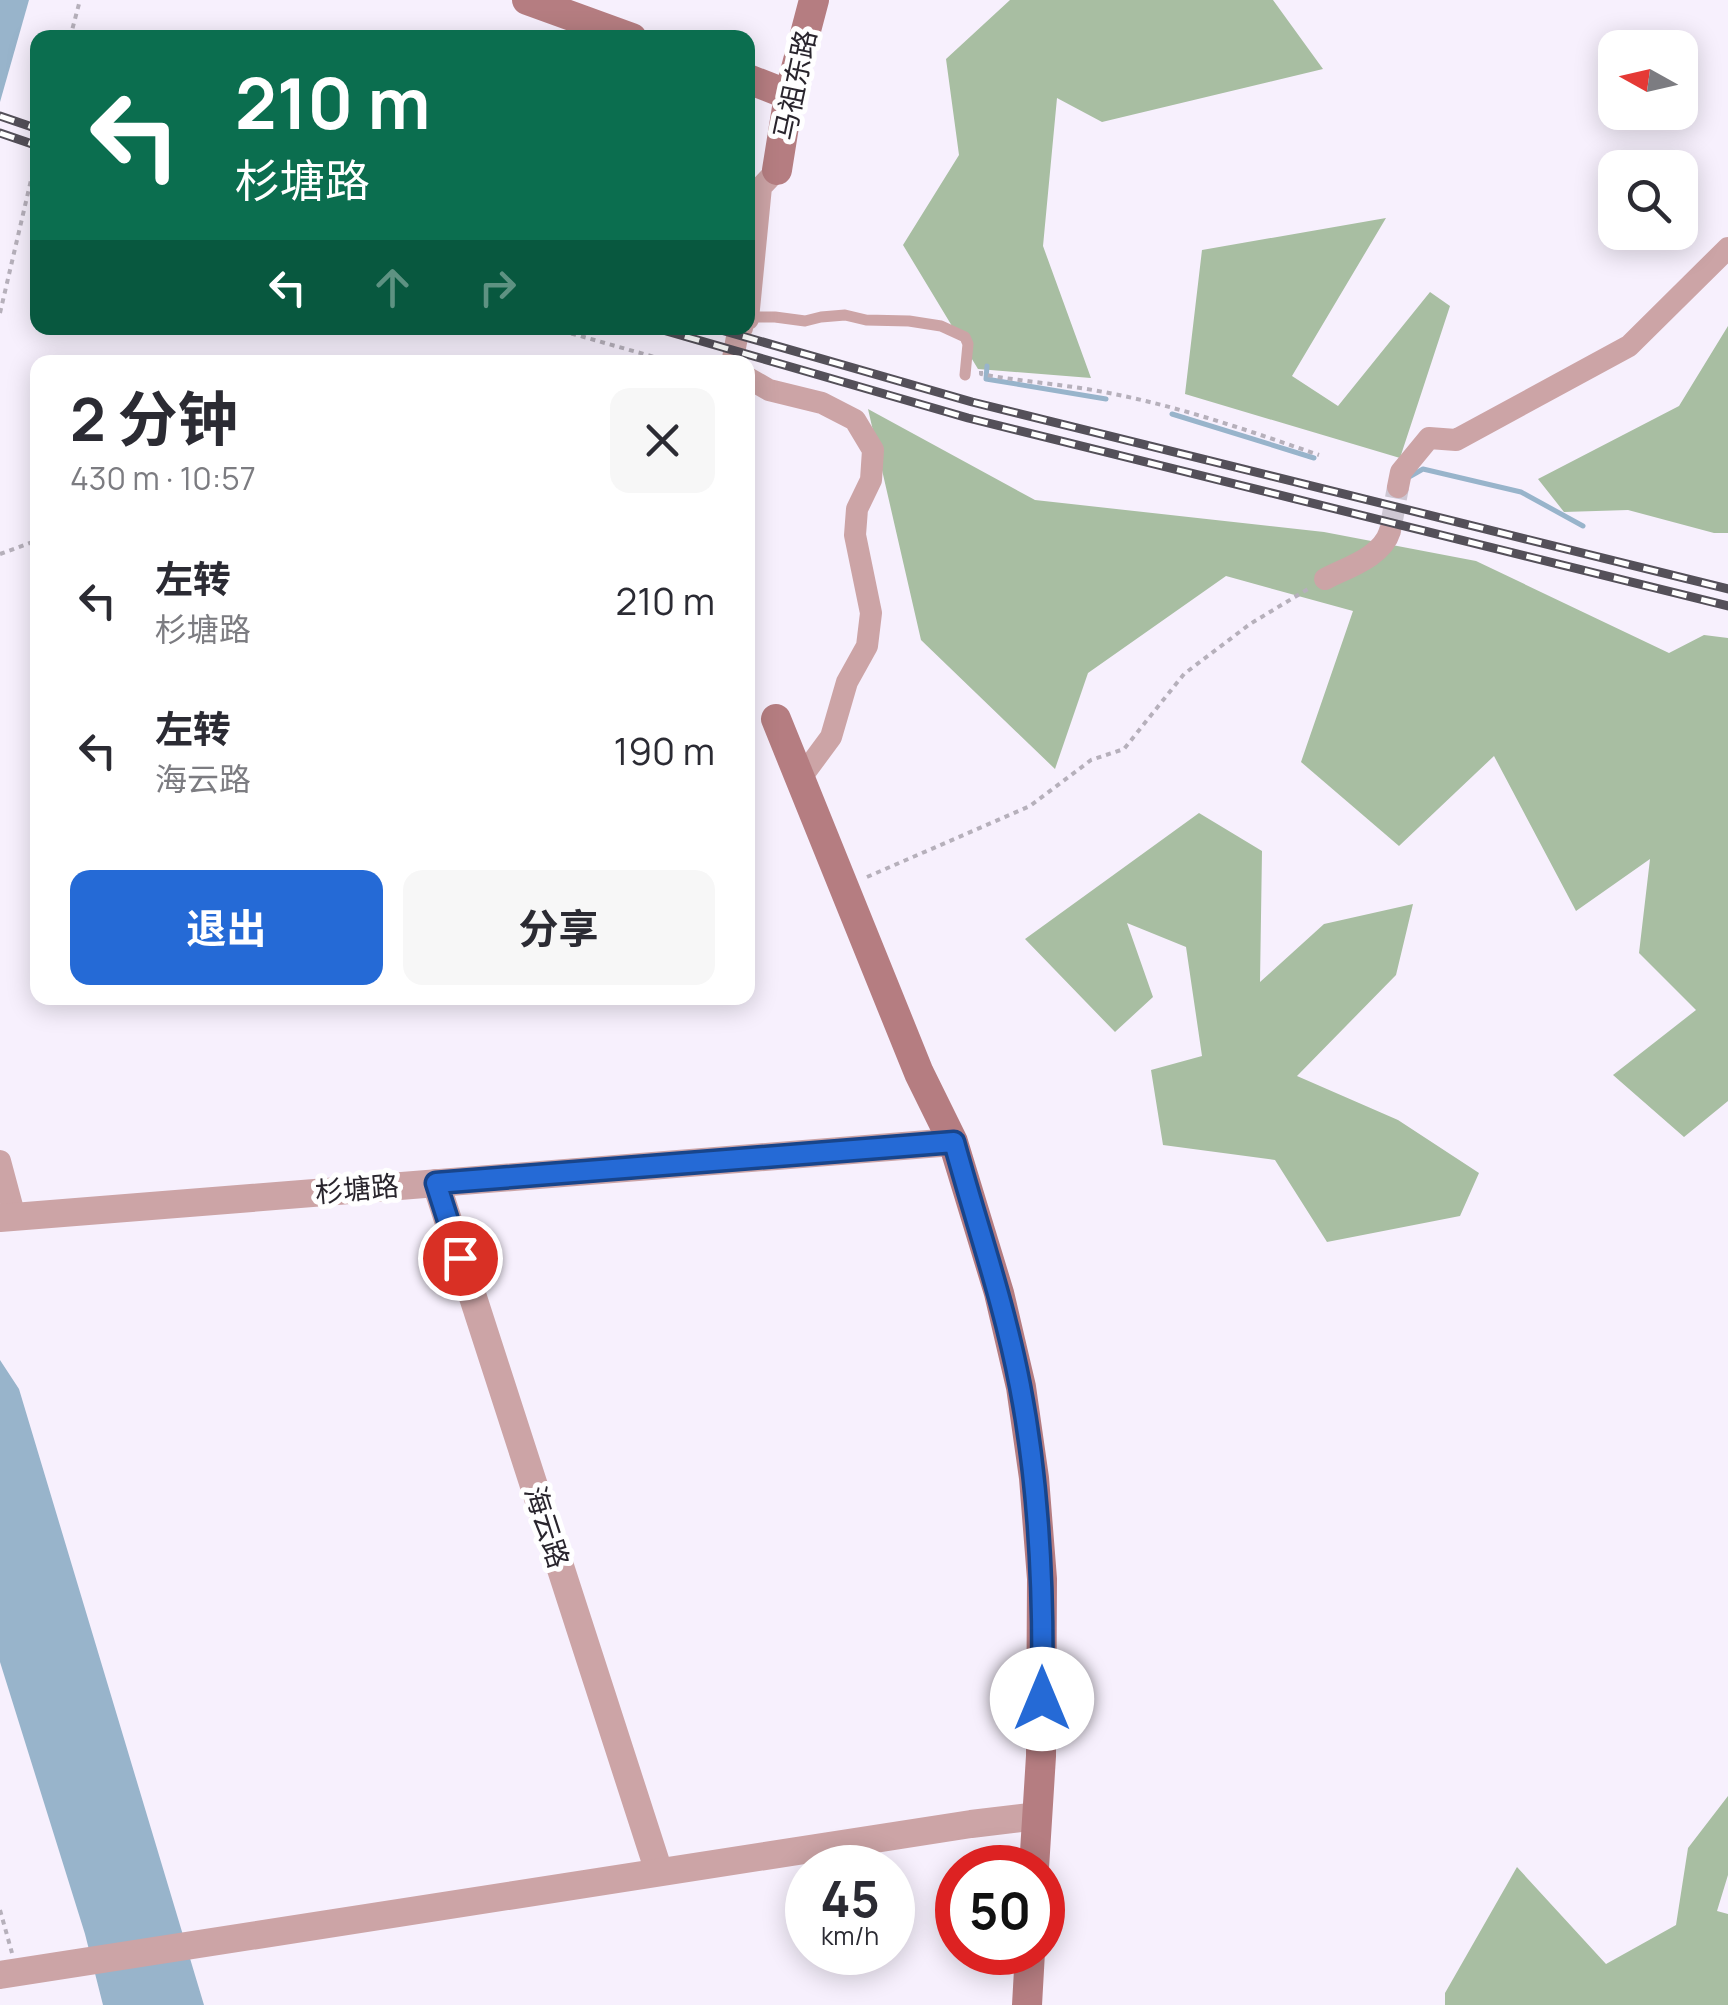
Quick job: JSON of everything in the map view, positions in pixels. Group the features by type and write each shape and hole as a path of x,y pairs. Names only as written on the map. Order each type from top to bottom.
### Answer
{"main road":[{"path":"527,0 610,30"},
{"name":"马祖东路","path":"777,170 789,94 814,0"},
{"path":"755,82 789,94"},
{"path":"776,719 919,1073 954,1142 999,1293 1020,1387 1034,1478 1042,1578 1036,1845"},
{"path":"1027,2005 1029,1975"}],"street":[{"path":"755,241 761,187 777,170"},
{"path":"1398,487 1401,472 1430,438 1456,440 1629,346 1728,248"},
{"path":"755,382 769,390 822,403 855,420 873,450 871,480 857,509 855,535 871,613 866,646 848,682 831,737 800,779"},
{"path":"1325,579 1381,550 1390,531"},
{"name":"杉塘路","path":"7,1218 954,1142"},
{"path":"0,1162 7,1218"},
{"name":"海云路","path":"436,1183 659,1872"},
{"path":"0,1975 1038,1816"}],"lane":[{"path":"755,320 775,317 805,321 845,315 941,326 965,337 965,375"}],"path":[{"path":"72,30 80,0"},
{"path":"0,313 30,186"},
{"path":"577,335 647,355"},
{"path":"968,344 983,347 981,374 1106,392 1174,407 1318,455"},
{"path":"0,554 30,543"},
{"path":"844,887 1030,806 1091,760 1124,749 1184,674 1250,624 1325,579"}],"green space":[{"path":"1010,0 1273,0 1323,69 1102,122 1057,98 1043,246 1091,378 978,369 903,245 959,155 946,59"},
{"path":"1386,218 1292,376 1338,406 1430,292 1450,306 1400,458 1185,394 1202,250"},
{"path":"1728,326 1728,533 1714,533 1628,510 1564,512 1538,479 1679,406"},
{"path":"868,409 1035,500 1324,532 1476,561 1669,653 1704,635 1728,638 1728,1101 1684,1137 1613,1075 1696,1010 1639,953 1650,859 1576,911 1494,756 1399,846 1301,762 1353,611 1226,576 1088,673 1055,769 921,640"},
{"path":"1199,813 1262,851 1260,982 1324,924 1413,904 1396,975 1297,1076 1398,1120 1479,1173 1460,1216 1327,1242 1275,1160 1163,1145 1151,1070 1202,1056 1186,947 1127,923 1153,997 1115,1032 1025,939"},
{"path":"1728,1796 1728,1875 1717,1911 1728,1914 1728,2005 1445,2005 1445,1993 1517,1867 1606,1964 1676,1925 1688,1848"}],"water":[{"path":"0,0 29,0 0,102"},
{"path":"0,1360 19,1389 204,2005 103,2005 85,1934 0,1662"}],"waterway":[{"path":"987,366 986,379 1106,399"},
{"path":"1172,414 1314,458"},
{"path":"1409,477 1423,469 1521,492 1583,526"}],"tunnel":[{"path":"1390,531 1398,487"}],"railway":[{"path":"0,116 30,126"},
{"path":"0,133 30,143"},
{"path":"680,335 750,355"},
{"path":"738,335 972,402 1728,589"},
{"path":"755,357 968,418 1728,606"}],"route":[{"path":"460,1258 436,1183 954,1142 999,1293 1020,1387 1034,1478 1042,1578 1042,1699"}]}
